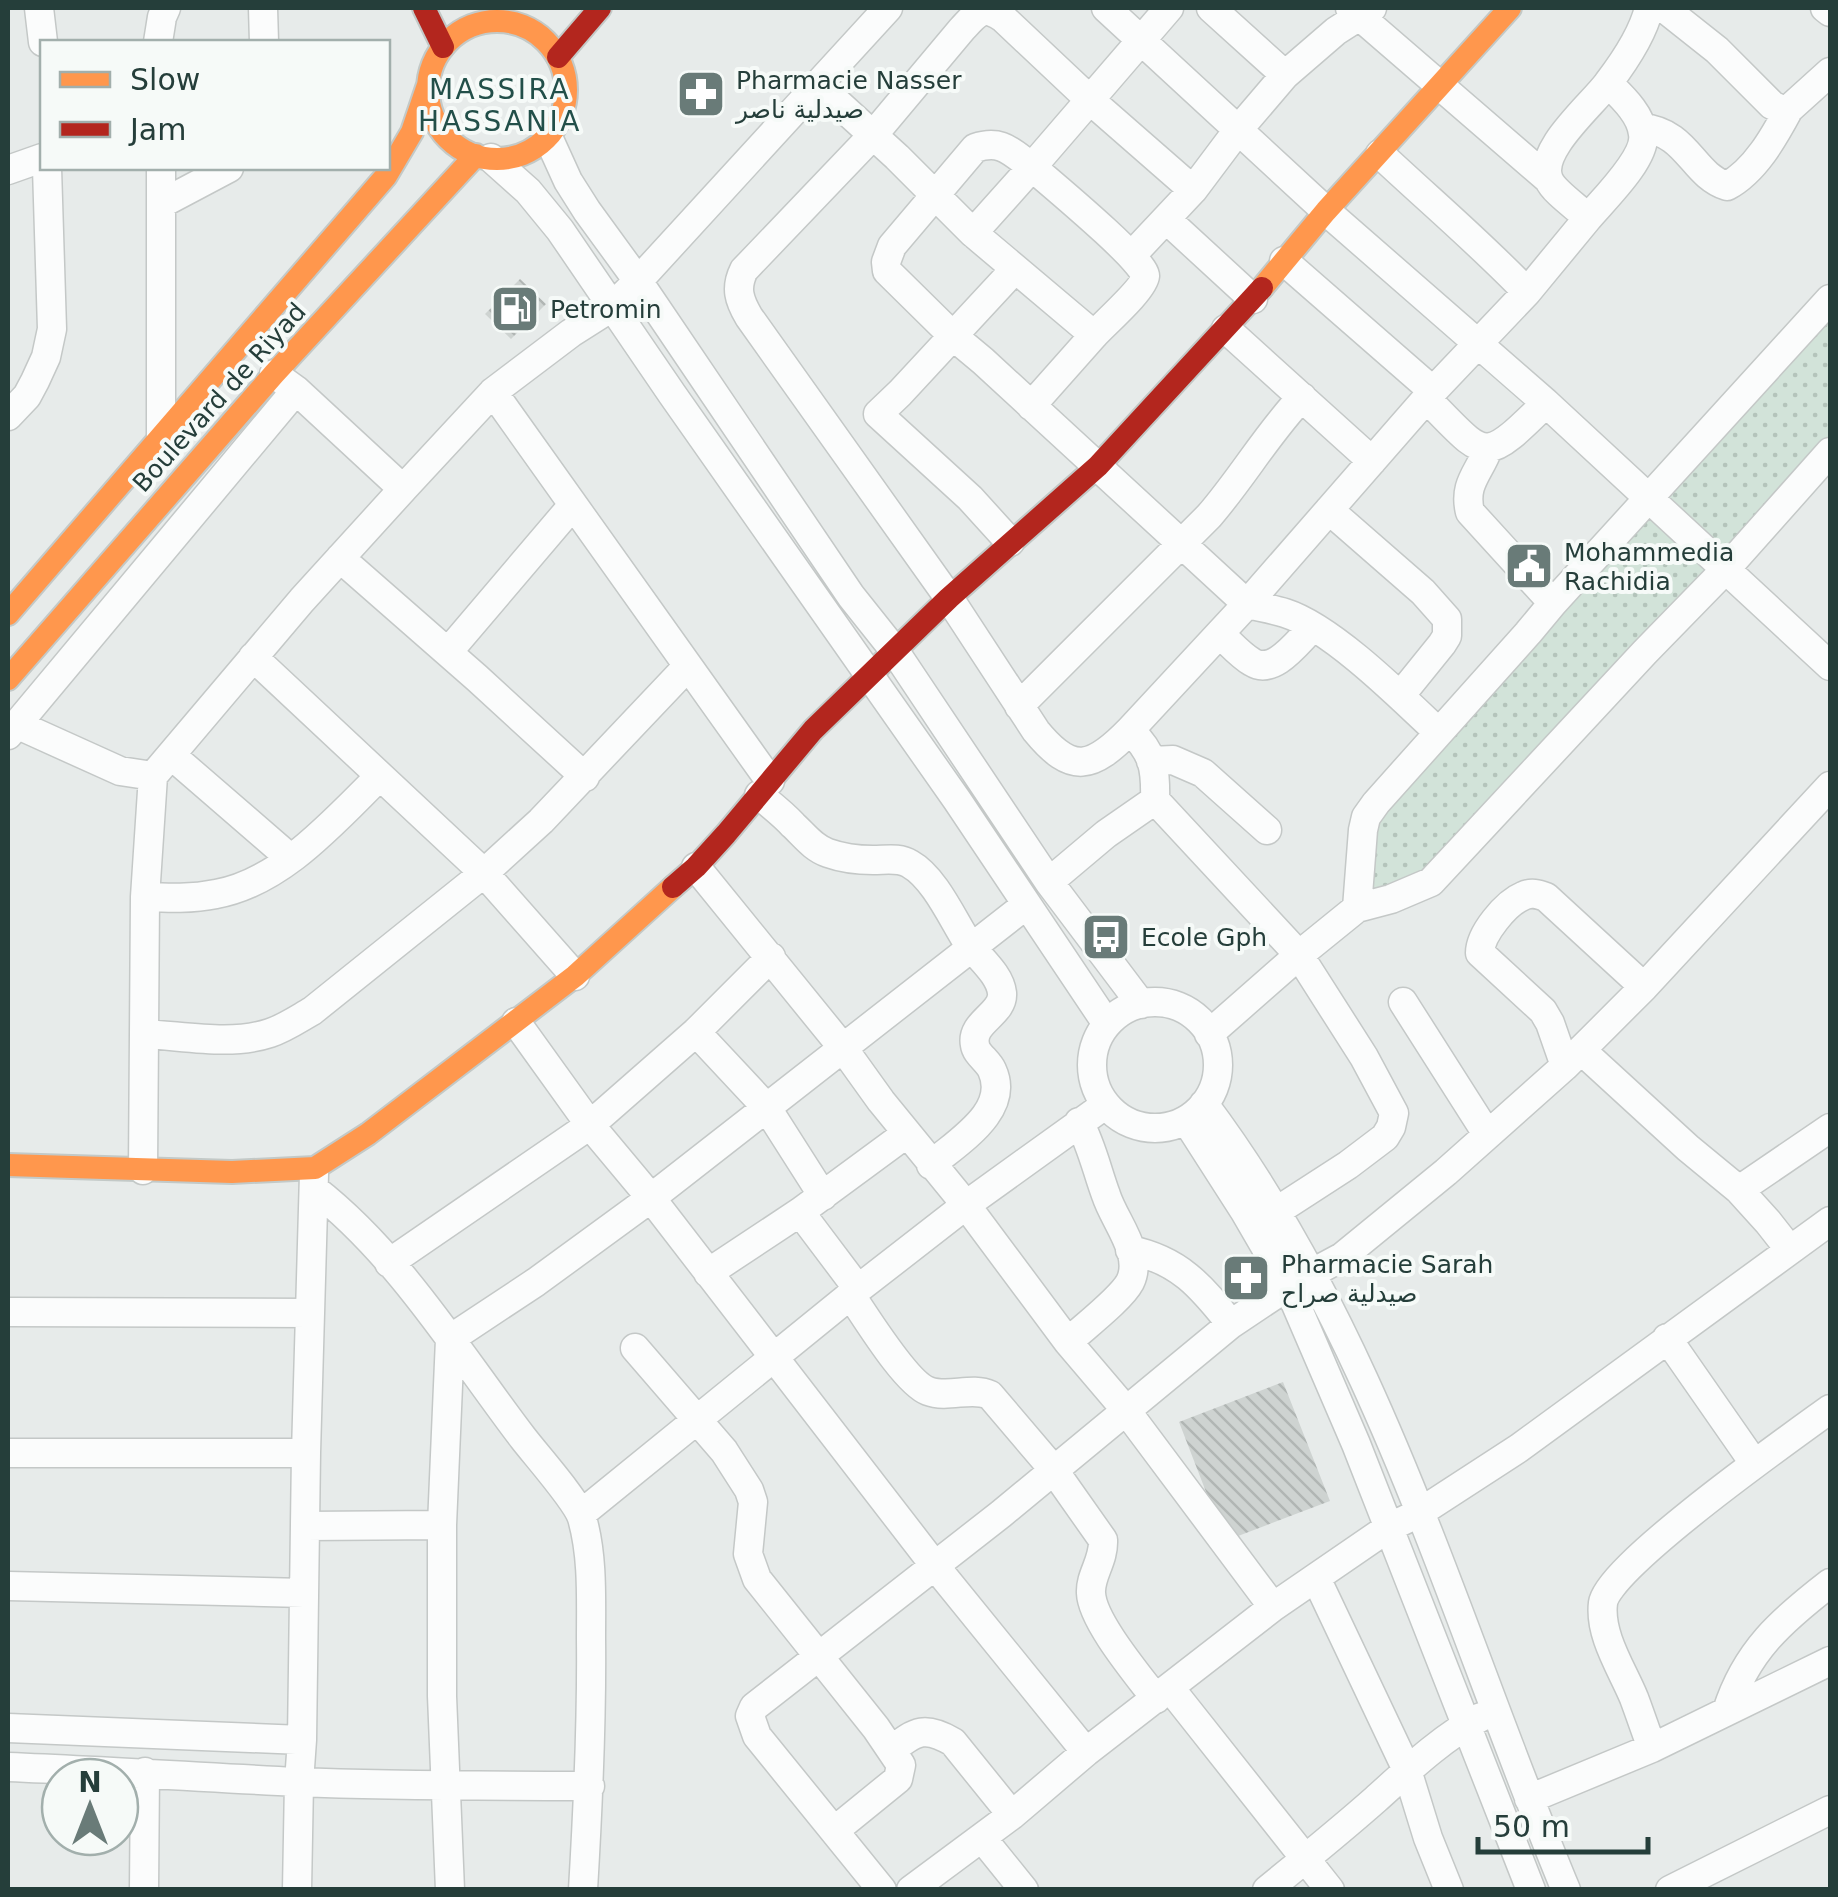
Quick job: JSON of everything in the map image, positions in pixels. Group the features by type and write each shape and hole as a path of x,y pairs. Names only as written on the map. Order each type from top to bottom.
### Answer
{"street":[{"path":"39,8 43,40"},
{"path":"158,40 166,8"},
{"path":"263,8 264,40"},
{"path":"424,8 443,47"},
{"path":"558,57 600,8"},
{"path":"143,1170 145,898 162,766 340,558 493,392 612,307 888,8"},
{"path":"1106,8 1326,211 1546,403 1725,570 1825,650"},
{"path":"973,233 1168,8"},
{"path":"1211,8 1285,75"},
{"path":"8,1165 314,1178 574,976 696,867 813,730 948,598 1098,466 1253,299 1326,211 1510,8"},
{"path":"1548,179 1546,168 1556,144 1608,83 1638,35 1649,8"},
{"path":"1664,8 1718,50 1772,105 1789,109"},
{"path":"1131,256 1194,190 1285,75 1360,10 1588,218"},
{"path":"1194,190 1090,100 1004,18 984,11 973,17 874,134 744,270 738,286 739,300 750,317 948,598 1019,706 1049,746 1070,761 1095,759 1109,752 1220,634 1526,292 1640,153 1642,128 1628,104 1608,83"},
{"path":"483,157 512,157 531,150 548,138 560,120 566,99 566,78 558,57 544,39 498,14 464,30 443,47 430,71 430,107 440,128 455,144 483,157 528,192 560,230 870,674 1107,1024"},
{"path":"1642,128 1668,134 1712,179 1726,186 1752,164 1789,109 1830,72"},
{"name":"Boulevard de Riyad","path":"8,614 386,176 417,126 428,84"},
{"path":"818,84 973,233 1094,335"},
{"path":"548,138 587,211 851,596 894,650 1049,882 1140,1004"},
{"path":"1031,406 1145,278 1142,266 1032,167 1003,146 980,146 974,148 892,246 886,272 953,336 1247,604 1287,614 1312,628 1400,696 1438,732"},
{"path":"1380,154 1496,259 1526,292"},
{"name":"Boulevard de Riyad","path":"8,679 285,382 483,157"},
{"path":"8,170 40,159"},
{"path":"8,416 35,381 52,329 47,170"},
{"path":"161,170 161,436"},
{"path":"161,204 225,170"},
{"path":"1166,218 1253,299"},
{"path":"1284,261 1430,395 1471,444 1496,447 1546,403"},
{"path":"826,426 855,416 878,414 1015,269"},
{"path":"1358,908 1366,817 1553,602 1830,299"},
{"path":"1226,329 1372,461"},
{"path":"290,858 162,766 120,771 10,732 285,382 403,489"},
{"path":"493,392 688,666 764,788 791,822 825,853 906,861 918,869 1002,988 1002,1002 977,1031 974,1046 992,1070 992,1106 980,1122 931,1165"},
{"path":"1019,706 1228,494 1282,418 1302,397"},
{"path":"878,414 970,498 1010,542"},
{"path":"1488,449 1468,487 1470,512 1553,602"},
{"path":"1209,1034 1358,908 1431,882 1725,570 1830,452"},
{"path":"448,652 573,505"},
{"path":"1329,510 1423,592 1447,620 1447,636 1400,696"},
{"path":"340,558 584,777"},
{"path":"1220,634 1262,667 1280,659 1312,628"},
{"path":"254,657 484,873 574,976"},
{"path":"144,1034 227,1039 268,1034 312,1011 484,873 541,821 688,666"},
{"path":"1130,730 1147,748 1152,760 1154,800 1298,955 1364,1057 1394,1113 1385,1137 1277,1210"},
{"path":"1152,760 1173,760 1203,772 1267,830"},
{"path":"145,898 218,894 247,884 290,858 380,776"},
{"path":"882,1890 757,1736 750,1716 754,1707 935,1566 1231,1324 1288,1286 1342,1257 1372,1233 1573,1058 1644,988 1830,786"},
{"path":"1049,882 1154,800"},
{"path":"696,867 966,1205 1274,1608"},
{"path":"1644,988 1537,893 1518,898 1496,919 1480,944 1480,952 1542,1011 1573,1058 1739,1190 1790,1250"},
{"path":"450,1338 536,1282 651,1198 1026,905"},
{"path":"390,1263 590,1125 696,1032 771,957"},
{"path":"1403,1002 1487,1134"},
{"path":"1140,1004 1180,1008 1196,1018 1216,1051 1214,1088 1195,1112 1169,1126 1134,1125 1118,1117 1096,1090 1092,1055 1098,1039 1107,1024 1140,1004"},
{"path":"516,1022 590,1125 651,1198 935,1566 1086,1752"},
{"path":"696,1032 767,1108 854,1292 904,1369 926,1391 976,1391 990,1395 1053,1470 1102,1540 1100,1563 1090,1590 1094,1610 1330,1890"},
{"path":"581,1514 854,1292 966,1205 1106,1105"},
{"path":"1195,1112 1230,1138 1277,1210 1359,1368 1566,1890"},
{"path":"1195,1112 1245,1212 1288,1286 1356,1444 1531,1890"},
{"path":"1068,1342 1124,1292 1132,1277 1130,1250 1079,1122"},
{"path":"1739,1190 1830,1128"},
{"path":"708,1273 812,1204 906,1134"},
{"path":"314,1178 450,1338 581,1514 590,1587 590,1786 583,1890"},
{"path":"297,1890 314,1178"},
{"path":"911,1890 1274,1608 1388,1528 1419,1513 1519,1448 1830,1221"},
{"path":"1130,1250 1151,1254 1180,1269 1231,1324"},
{"path":"8,1312 310,1313"},
{"path":"450,1338 442,1525 450,1890"},
{"path":"1667,1338 1754,1464"},
{"path":"635,1348 724,1451 749,1490 753,1502 748,1554 757,1579 900,1764 898,1779 834,1831"},
{"path":"1652,1748 1616,1660 1603,1613 1603,1598 1646,1550 1830,1409"},
{"path":"8,1453 306,1453"},
{"path":"306,1526 442,1525"},
{"path":"1316,1578 1407,1770 1449,1890"},
{"path":"1727,1711 1739,1677 1770,1634 1830,1583"},
{"path":"8,1586 304,1593"},
{"path":"1529,1800 1652,1748 1830,1661"},
{"path":"1267,1890 1407,1770 1465,1725 1496,1709"},
{"path":"8,1728 302,1740"},
{"path":"892,1750 926,1730 940,1734 953,1742 1012,1815"},
{"path":"8,1767 299,1782 590,1786"},
{"path":"144,1772 144,1890"},
{"path":"1670,1890 1830,1810"},
{"path":"982,1838 1024,1890"}],"green space":[{"path":"1830,319 1830,447 1426,895 1365,909 1371,817"}],"building":[{"name":"Petromin","path":"520,279 546,304 511,339 485,314"},
{"path":"1283,1382 1330,1501 1225,1541 1179,1422"}],"traffic: slow":[{"path":"1262,288 1326,211 1510,8"},
{"path":"497,21 523,27 545,42 560,64 566,90 560,116 545,138 523,153 497,159 471,153 449,138 434,116 428,90 434,64 449,42 471,27 497,21"},
{"path":"390,169 412,132 428,85"},
{"path":"8,679 274,374 476,155"},
{"path":"8,614 390,170"},
{"path":"8,1165 232,1172 315,1168 368,1134 575,976 673,887"}],"traffic: jam":[{"path":"424,8 443,47"},
{"path":"558,57 600,8"},
{"path":"673,887 726,834 813,730 949,598 1098,466 1262,288"}],"place":[{"name":"Pharmacie Nasser صيدلية ناصر","path":"701,94"},
{"name":"Petromin","path":"515,309"},
{"name":"Mohammedia Rachidia","path":"1529,566"},
{"name":"Ecole Gph","path":"1106,937"},
{"name":"Pharmacie Sarah صيدلية صراح","path":"1246,1278"}],"district":[{"name":"MASSIRA HASSANIA","path":"500,105"}]}
